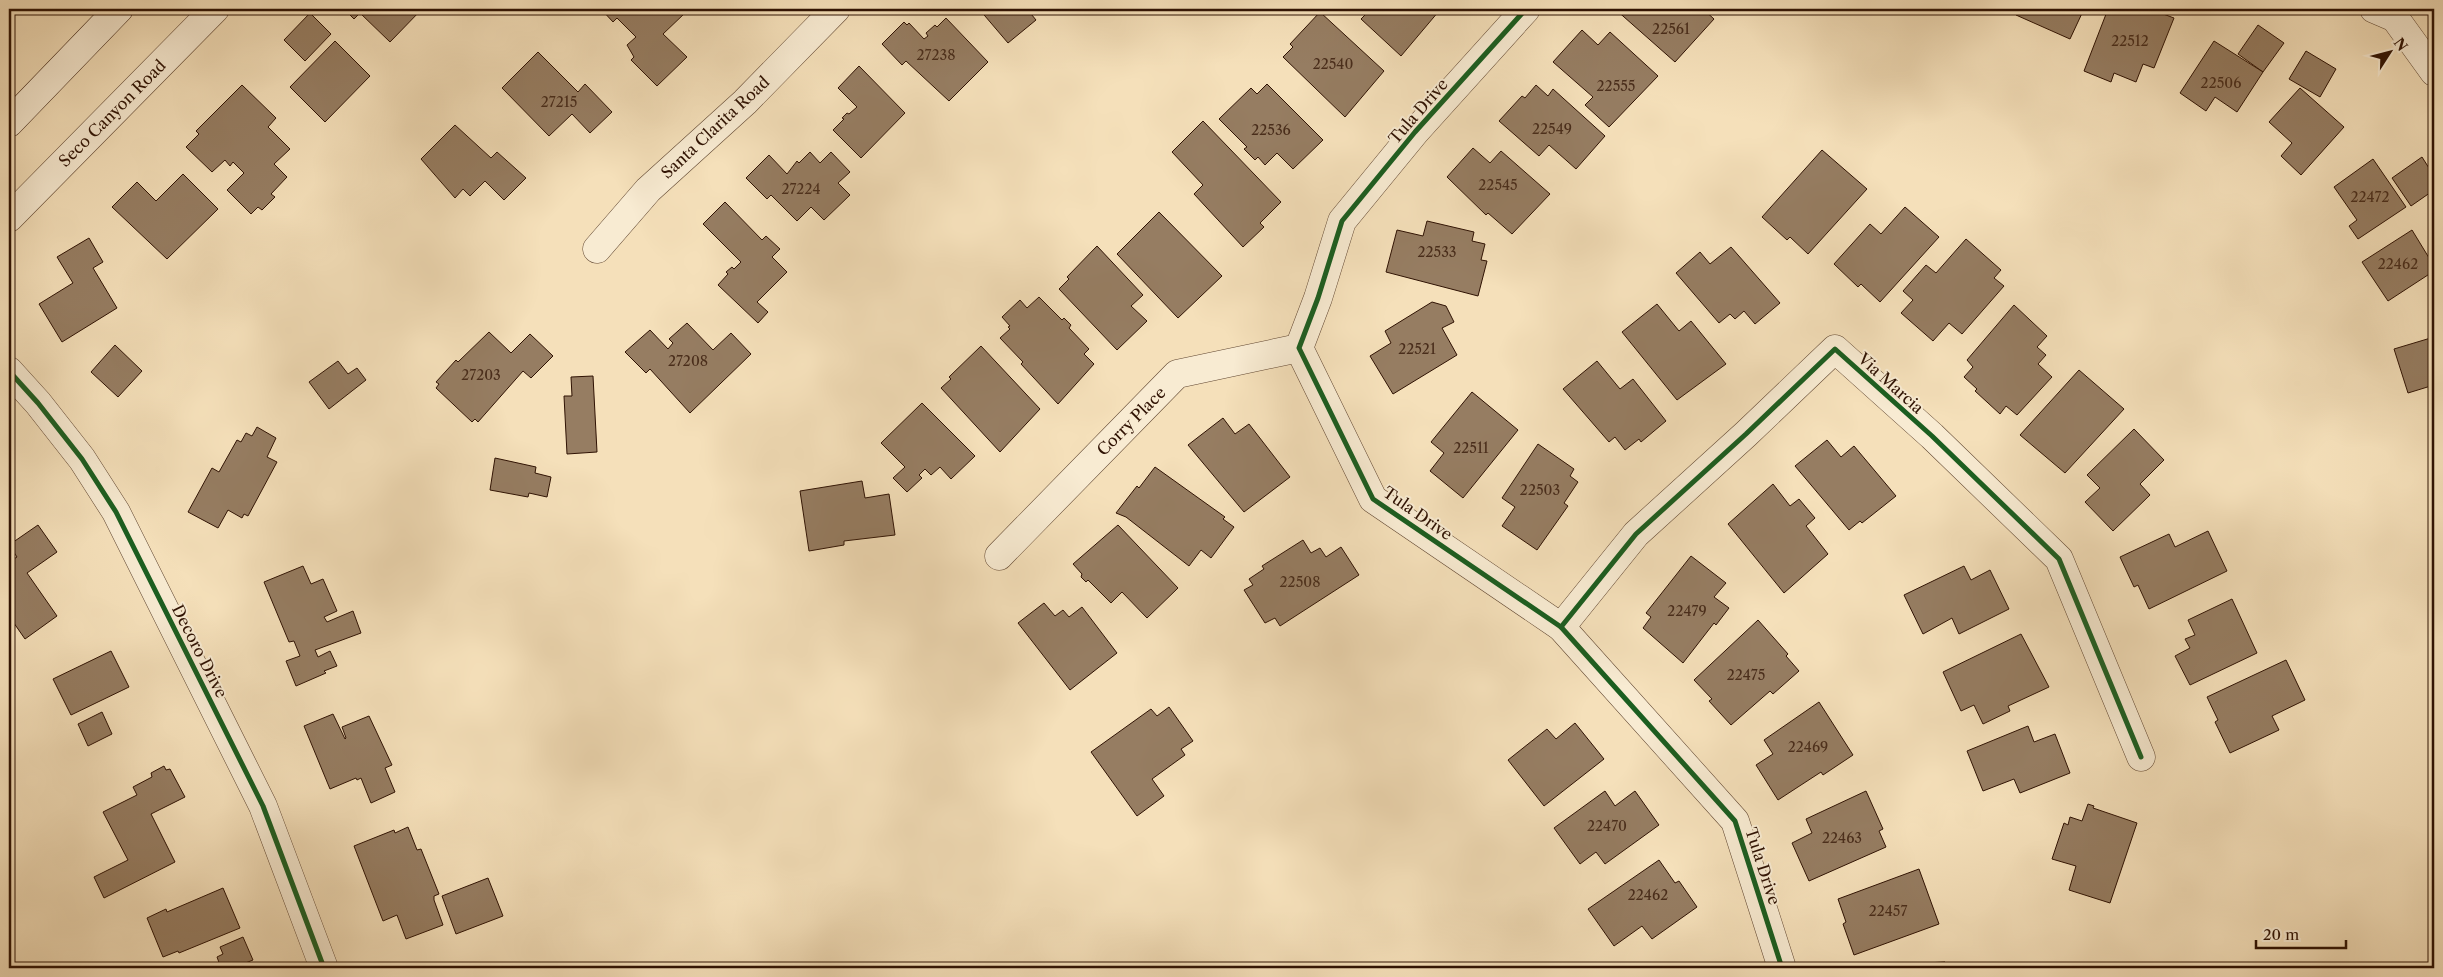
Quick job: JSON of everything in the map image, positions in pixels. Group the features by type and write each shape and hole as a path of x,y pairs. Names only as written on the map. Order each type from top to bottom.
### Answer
{"street":[{"path":"9,122 119,9"},
{"name":"Seco Canyon Road","path":"9,218 215,9"},
{"name":"Santa Clarita Road","path":"597,249 648,190 745,102 836,9"},
{"name":"Tula Drive","path":"1526,9 1415,132 1342,221 1318,298 1299,348 1373,499 1562,627 1735,821 1782,968"},
{"path":"2391,12 2434,72"},
{"name":"Corry Place","path":"1000,556 1177,374 1299,348"},
{"name":"Via Marcia","path":"1562,627 1636,534 1746,434 1834,349 1932,436 2058,559 2141,756"},
{"name":"Decoro Drive","path":"9,372 38,403 82,459 116,512 264,806 324,968"}],"building":[{"path":"344,9 422,9 390,42 360,13 354,19"},
{"path":"601,9 681,9 685,13 663,34 687,57 657,86 631,60 634,57 627,45 636,37 617,18 613,22"},
{"path":"979,9 1027,9 1036,20 1008,43"},
{"path":"1371,9 1437,9 1439,11 1401,56 1361,19"},
{"path":"1615,9 1703,9 1714,19 1675,62"},
{"path":"2019,9 2084,9 2070,39 2016,15"},
{"path":"2108,9 2130,9 2140,13 2141,9 2150,9 2174,18 2154,68 2143,64 2136,82 2114,73 2111,82 2084,71"},
{"path":"1320,12 1384,71 1345,117 1283,57 1293,47 1290,44"},
{"path":"310,13 331,34 305,61 284,40"},
{"path":"946,18 988,62 949,101 906,61 902,65 882,44 904,22 907,25 909,23 924,39 928,36 926,33 935,25 937,27"},
{"path":"2258,25 2284,43 2263,72 2238,54"},
{"path":"1582,30 1598,45 1610,32 1658,76 1609,127 1585,105 1593,97 1553,62"},
{"path":"335,41 370,76 325,122 290,87"},
{"path":"2214,41 2263,72 2237,112 2215,97 2206,111 2180,93"},
{"path":"2306,51 2336,69 2320,97 2289,79"},
{"path":"538,52 578,92 585,84 612,112 590,133 572,114 549,136 502,88"},
{"path":"859,66 905,113 861,158 833,130 847,113 849,114 857,107 838,88"},
{"path":"1267,84 1323,140 1293,169 1277,153 1265,165 1258,157 1255,160 1244,149 1247,147 1219,119 1251,88 1257,94"},
{"path":"242,85 276,118 268,127 290,149 274,164 287,177 271,194 275,197 262,210 258,207 251,214 227,190 244,173 233,162 230,166 225,160 212,172 186,147 199,134 196,131"},
{"path":"1536,85 1548,96 1553,89 1605,136 1576,169 1549,145 1539,156 1499,121 1522,96 1525,98"},
{"path":"2300,88 2344,127 2301,175 2281,156 2292,143 2269,122"},
{"path":"1203,121 1281,202 1260,223 1264,227 1243,247 1194,194 1203,185 1172,152"},
{"path":"455,125 491,158 497,152 526,178 504,200 485,181 470,196 463,189 455,198 421,159"},
{"path":"1473,148 1490,163 1501,151 1550,194 1512,234 1488,213 1486,215 1447,177"},
{"path":"1822,150 1867,189 1808,254 1790,237 1787,240 1762,217"},
{"path":"810,152 820,163 831,152 850,172 838,183 850,195 824,220 811,207 797,221 771,195 767,199 746,178 769,155 787,174 797,161 799,163"},
{"path":"2422,157 2434,176 2434,190 2411,206 2392,178"},
{"path":"2373,159 2406,207 2358,239 2349,226 2357,220 2334,187"},
{"path":"183,174 218,209 167,259 112,207 137,182 156,201"},
{"path":"725,202 762,240 766,236 780,249 772,257 787,272 757,302 768,312 758,323 718,285 728,274 726,272 732,267 734,269 741,262 703,224"},
{"path":"1905,207 1939,237 1880,302 1861,284 1858,287 1834,264 1870,224 1881,234"},
{"path":"1159,212 1222,276 1178,318 1117,254"},
{"path":"1427,221 1474,232 1472,241 1485,244 1481,260 1487,261 1478,296 1386,272 1397,230 1423,236"},
{"path":"2412,230 2434,266 2434,271 2388,301 2362,262"},
{"path":"89,238 103,262 93,268 117,308 62,342 39,304 73,283 57,257"},
{"path":"1966,239 2001,270 1994,278 2004,286 1962,334 1949,323 1933,341 1901,313 1913,300 1903,291 1926,265 1936,273"},
{"path":"1097,246 1143,295 1131,306 1147,321 1117,350 1059,289 1069,279 1067,277"},
{"path":"1731,247 1780,303 1755,324 1744,311 1735,319 1730,314 1719,323 1676,273 1700,252 1710,264"},
{"path":"1039,297 1062,320 1064,318 1071,325 1069,328 1089,349 1084,354 1094,364 1058,404 1000,338 1010,329 1008,327 1010,326 1002,317 1020,300 1027,308"},
{"path":"1432,302 1446,306 1454,322 1442,328 1457,355 1393,394 1370,356 1391,343 1385,331"},
{"path":"1657,304 1679,331 1691,321 1726,364 1677,400 1622,332"},
{"path":"2014,305 2047,336 2037,347 2046,355 2038,364 2052,377 2017,415 2006,406 2000,414 1975,391 1977,389 1964,377 1973,367 1967,360"},
{"path":"687,323 713,350 731,333 751,354 690,413 650,369 646,373 625,352 650,330 668,349 673,343 669,339"},
{"path":"489,332 511,353 530,334 553,356 531,378 523,371 478,422 475,419 472,422 436,388 439,384 436,382 456,360 458,362"},
{"path":"2434,337 2434,385 2408,393 2394,349"},
{"path":"115,345 142,371 118,397 91,372"},
{"path":"981,346 1040,409 1000,452 941,388 951,379 949,377"},
{"path":"338,361 348,374 357,368 366,380 329,409 309,382"},
{"path":"1597,361 1620,389 1633,379 1666,421 1641,442 1639,439 1625,450 1615,437 1609,442 1563,389"},
{"path":"2079,370 2124,409 2065,473 2020,435"},
{"path":"593,376 597,452 567,454 564,396 572,396 571,377"},
{"path":"1472,392 1518,430 1463,498 1430,471 1444,453 1431,442"},
{"path":"922,403 975,456 951,479 940,467 931,475 925,469 919,475 922,478 907,492 893,478 905,467 881,443"},
{"path":"1223,418 1235,434 1249,424 1290,477 1244,512 1188,445"},
{"path":"257,427 276,438 267,457 277,462 248,516 244,514 242,518 228,510 218,528 188,512 212,468 219,472 237,440 241,442 246,433 252,436"},
{"path":"2134,429 2164,460 2140,484 2150,495 2113,531 2085,502 2100,488 2087,475"},
{"path":"1827,440 1841,457 1854,446 1896,496 1862,523 1860,521 1849,530 1795,466"},
{"path":"1538,444 1574,469 1570,476 1578,482 1564,503 1568,506 1537,550 1502,526 1515,507 1502,498"},
{"path":"495,458 536,467 535,473 551,477 547,497 529,493 528,497 490,490"},
{"path":"1155,467 1225,517 1223,519 1234,527 1211,558 1201,550 1189,566 1126,517 1116,513"},
{"path":"862,481 865,498 889,494 895,535 844,541 844,545 809,551 800,491"},
{"path":"1773,484 1790,506 1799,499 1815,518 1806,526 1828,554 1784,593 1728,524"},
{"path":"38,525 57,552 27,573 57,616 25,639 9,616 9,562 17,557 9,545"},
{"path":"1118,525 1178,588 1147,618 1122,592 1111,603 1088,580 1086,582 1081,577 1082,574 1073,564"},
{"path":"2208,531 2227,571 2149,609 2138,585 2134,587 2120,557 2169,534 2175,547"},
{"path":"1303,540 1311,553 1320,548 1326,557 1341,547 1359,575 1280,626 1275,618 1265,623 1244,590 1253,585 1249,579 1264,569 1262,566"},
{"path":"1691,556 1726,583 1714,597 1729,608 1716,625 1714,623 1683,663 1643,628 1651,617 1646,613"},
{"path":"303,566 311,584 323,579 337,611 324,617 327,622 353,611 361,633 315,650 318,657 330,651 337,666 296,686 286,661 300,656 294,641 289,642 264,582"},
{"path":"1964,566 1971,580 1990,570 2009,609 1959,634 1952,618 1923,634 1904,595"},
{"path":"2232,599 2257,653 2190,685 2175,656 2190,648 2185,639 2195,635 2188,620"},
{"path":"1044,603 1055,616 1063,610 1069,617 1082,607 1117,653 1070,690 1018,623"},
{"path":"1758,620 1788,654 1786,656 1799,671 1773,694 1770,691 1731,725 1709,701 1712,699 1694,680"},
{"path":"2021,634 2049,687 2008,706 2010,711 1983,724 1974,705 1961,711 1943,672"},
{"path":"111,651 129,687 71,715 53,679"},
{"path":"2286,660 2305,700 2272,716 2279,730 2230,753 2215,722 2218,720 2207,697"},
{"path":"1819,702 1853,755 1823,775 1821,772 1778,800 1756,765 1773,754 1764,740"},
{"path":"1169,707 1193,741 1181,749 1185,755 1152,779 1164,796 1137,816 1091,752 1151,709 1157,716"},
{"path":"102,712 112,734 88,746 78,724"},
{"path":"333,714 345,739 342,727 369,716 392,765 385,768 395,792 371,803 361,778 357,780 356,778 330,789 304,726"},
{"path":"1575,723 1604,759 1544,806 1508,760 1547,729 1556,739"},
{"path":"2028,726 2034,742 2055,734 2070,773 2020,793 2014,779 1983,791 1967,751"},
{"path":"164,766 166,770 170,769 185,797 151,814 175,862 104,898 94,877 128,860 103,812 137,795 133,787 152,777 151,773"},
{"path":"1605,791 1615,806 1635,791 1659,825 1605,864 1596,852 1580,864 1554,828"},
{"path":"1866,791 1883,829 1879,831 1886,847 1809,881 1792,843 1812,833 1806,819"},
{"path":"2088,804 2094,806 2093,808 2137,823 2110,903 2069,890 2076,866 2052,859 2064,823 2068,825 2070,817 2082,821"},
{"path":"408,827 417,850 421,849 439,894 434,896 434,900 443,925 406,939 397,915 383,921 354,846 394,830 395,833"},
{"path":"1659,860 1675,883 1679,881 1697,907 1652,939 1642,926 1614,946 1588,909"},
{"path":"1919,869 1939,924 1854,955 1843,924 1846,922 1838,899"},
{"path":"488,878 503,916 456,934 442,896"},
{"path":"223,888 240,928 179,953 178,951 163,957 147,918 166,909 167,912"},
{"path":"243,937 253,960 233,968 221,968 217,957 223,954 220,947"},
{"path":"1945,962 1945,968 1904,968 1925,966 1925,963"}],"cycle path":[{"path":"1526,9 1415,132 1342,221 1318,298 1299,348 1373,499 1561,627 1735,821 1782,968"},
{"path":"1561,627 1636,534 1746,434 1835,349 1932,436 2059,559 2141,757"},
{"path":"9,371 38,403 82,459 116,512 263,806 324,968"}]}
